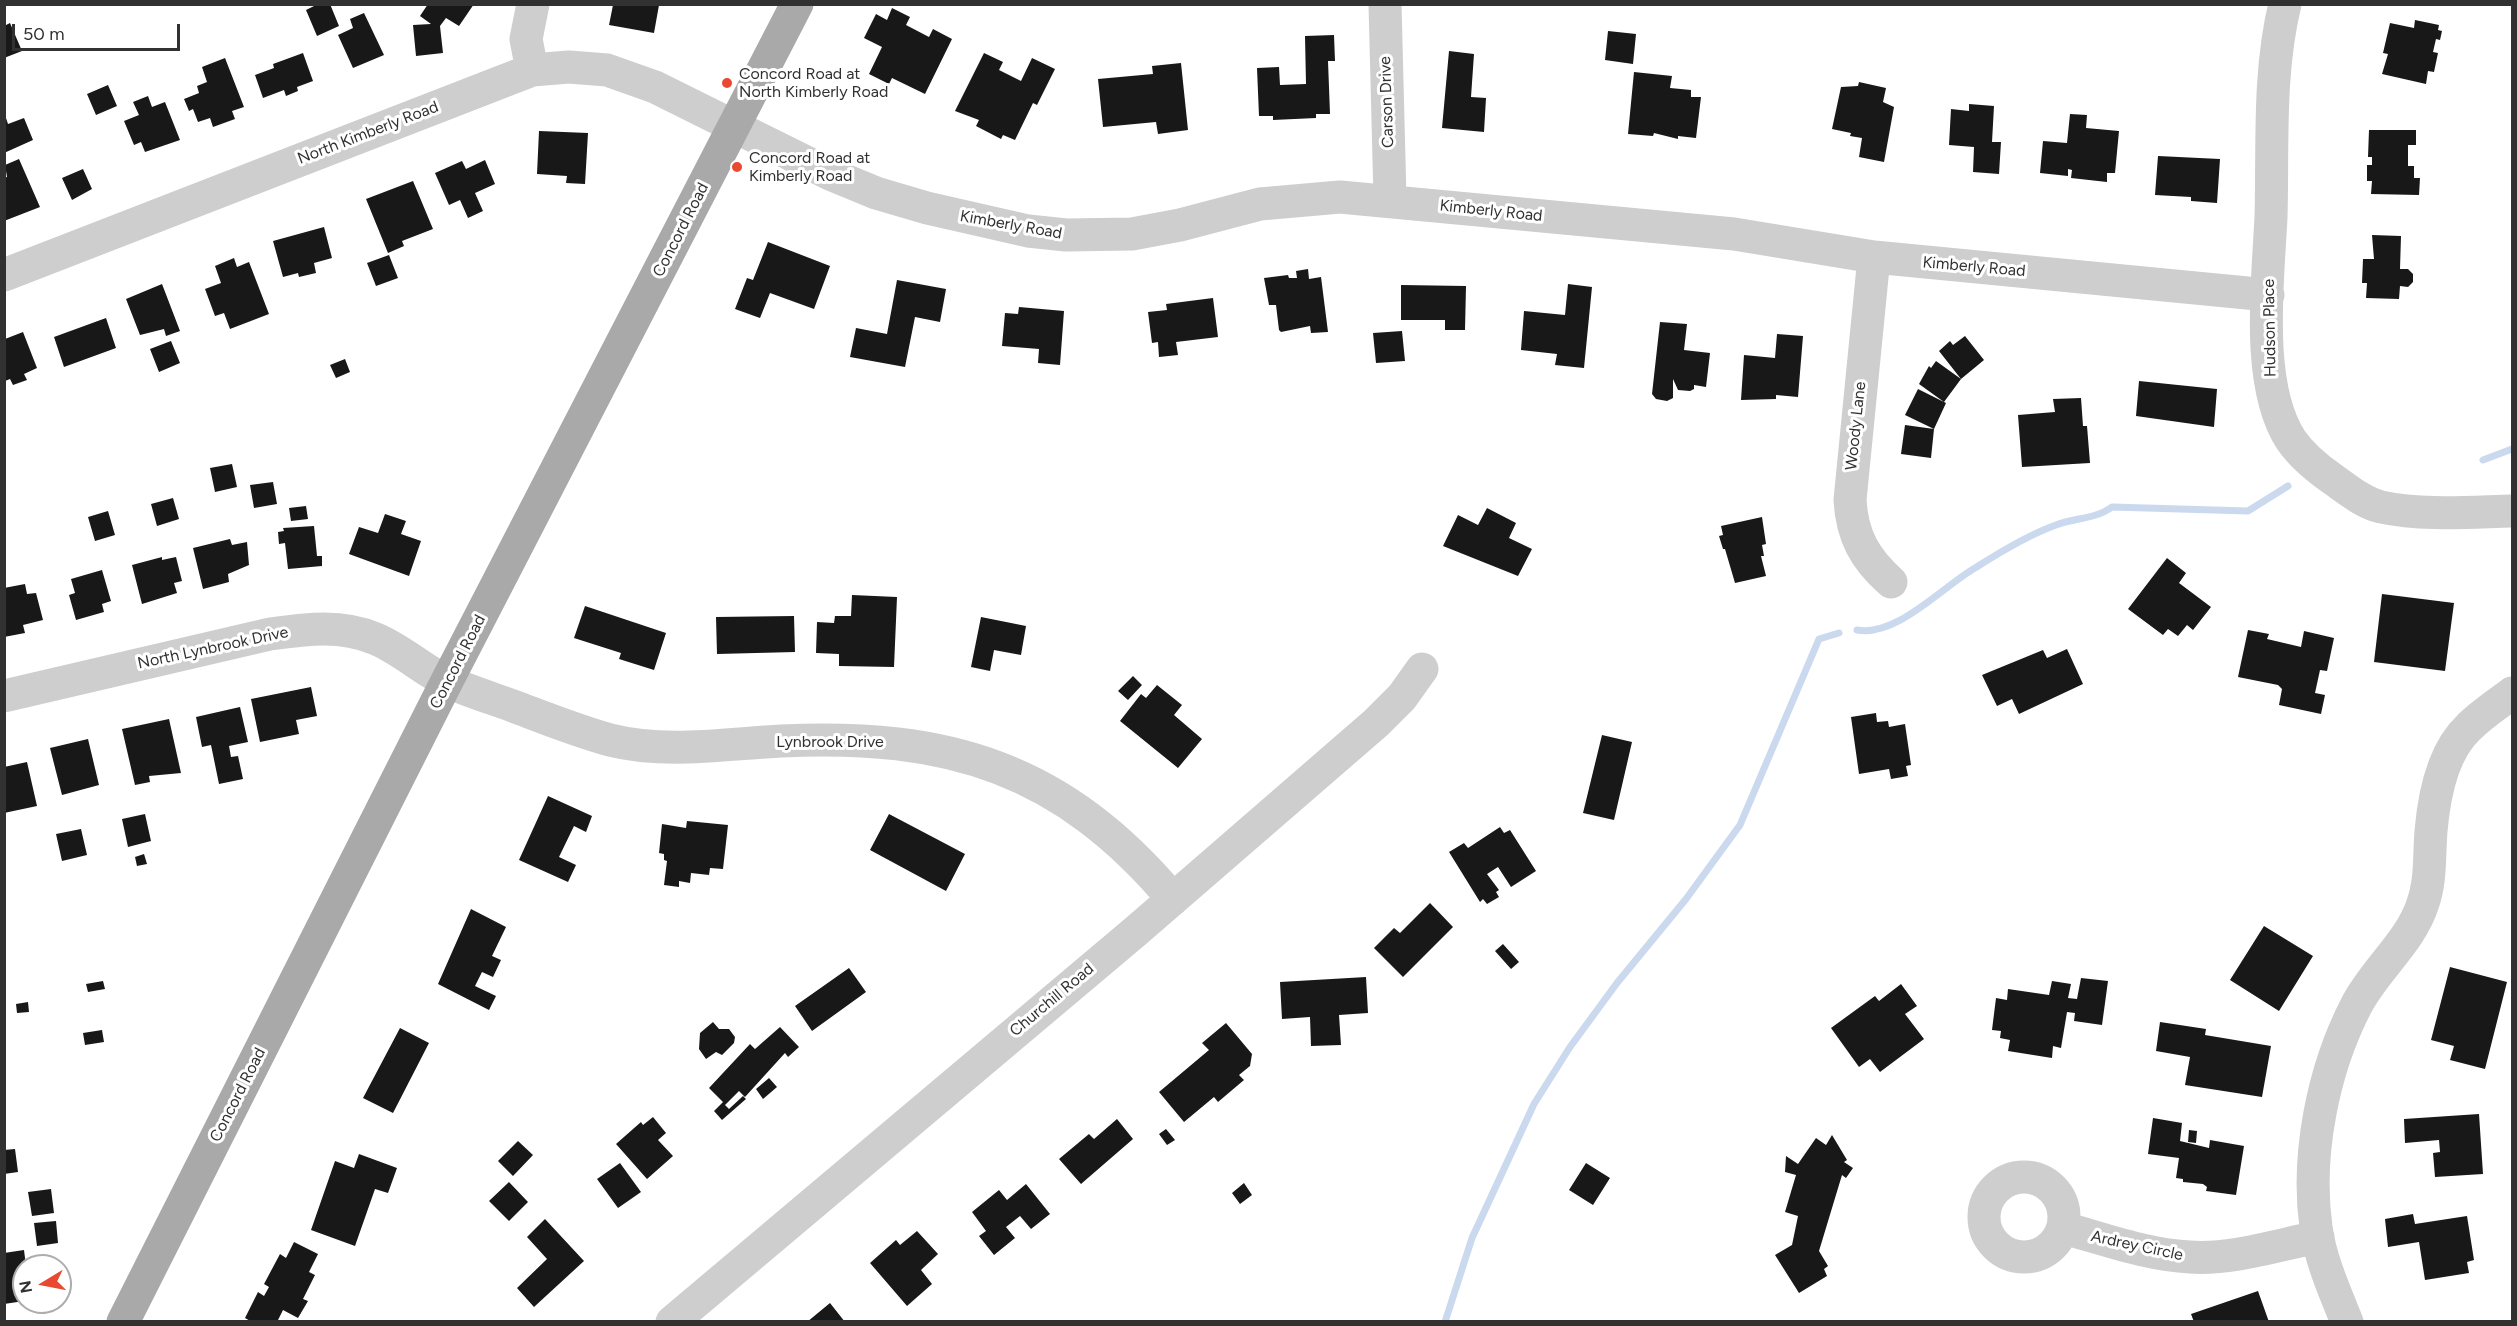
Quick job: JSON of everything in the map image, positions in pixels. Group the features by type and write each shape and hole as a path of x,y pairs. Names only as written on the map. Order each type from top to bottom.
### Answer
{"main road":[{"name":"Concord Road","path":"123,1322 447,681 797,4"}],"street":[{"path":"532,70 526,39 533,4"},
{"name":"Carson Drive","path":"1385,4 1390,199"},
{"name":"Hudson Place","path":"2284,4 2276,51 2268,294 2269,371 2274,402 2283,425 2304,456 2353,493 2379,507 2512,511"},
{"name":"North Kimberly Road","path":"4,275 532,70 569,67 607,70 655,87 735,125"},
{"name":"Kimberly Road","path":"735,125 830,174 876,193 927,208 1028,231 1066,235 1132,234 1180,225 1260,204 1311,197 1390,199 1734,234 1874,257 2268,294"},
{"name":"Woody Lane","path":"1874,257 1850,500 1855,537 1874,566 1891,582"},
{"name":"North Lynbrook Drive","path":"4,696 270,634 307,629 348,630 377,639 447,681"},
{"name":"Churchill Road","path":"672,1322 1376,723 1402,697 1422,669"},
{"name":"Lynbrook Drive","path":"447,681 589,734 622,743 660,747 828,739 885,741 936,749 986,762 1029,780 1075,806 1116,837 1173,898"},
{"path":"2347,1322 2316,1227 2314,1153 2322,1097 2356,1005 2413,925 2423,904 2430,873 2431,831 2436,793 2446,761 2468,728 2512,693"},
{"name":"Ardrey Circle","path":"2063,1228 2164,1254 2193,1258 2236,1253 2318,1237"}],"building":[{"path":"318,4 330,4 339,26 317,36 306,10"},
{"path":"428,4 474,4 459,26 446,18 440,26 443,53 416,56 413,25 431,24 420,16"},
{"path":"613,5 659,5 654,33 609,25"},
{"path":"892,8 910,17 906,25 929,37 933,29 952,39 925,94 892,78 889,84 869,74 882,47 864,38 876,14 887,20"},
{"path":"364,13 384,55 353,68 338,35 353,28 350,19"},
{"path":"2415,20 2439,25 2438,30 2442,31 2440,40 2436,39 2433,52 2438,53 2434,72 2428,71 2426,84 2382,74 2388,54 2383,53 2390,23 2414,28"},
{"path":"10,23 22,51 4,58 4,26"},
{"path":"1608,31 1636,34 1633,64 1605,60"},
{"path":"1334,35 1335,61 1328,61 1330,114 1316,114 1316,118 1273,120 1273,116 1259,116 1257,68 1279,67 1280,85 1306,84 1305,36"},
{"path":"1449,51 1474,54 1471,97 1486,98 1484,132 1442,128"},
{"path":"303,53 313,81 297,87 298,91 286,96 284,90 263,98 255,75 274,68 273,64"},
{"path":"984,53 1003,62 999,70 1021,81 1032,58 1055,69 1037,105 1033,103 1015,140 1003,135 1001,139 976,126 979,120 955,111"},
{"path":"225,58 244,107 232,111 235,119 213,127 210,118 198,122 193,109 189,111 184,99 199,93 197,86 207,82 202,67"},
{"path":"1181,63 1188,130 1158,134 1156,122 1103,127 1098,79 1153,74 1152,66"},
{"path":"1634,72 1672,76 1670,88 1691,90 1691,97 1701,97 1696,138 1678,136 1678,139 1654,133 1653,136 1628,134"},
{"path":"1859,82 1886,88 1883,102 1894,107 1884,162 1859,157 1862,138 1832,129 1841,87 1858,86"},
{"path":"108,85 117,106 96,115 87,94"},
{"path":"148,96 152,107 165,102 180,140 145,152 141,142 134,145 124,121 139,115 133,102"},
{"path":"1969,104 1994,106 1992,142 2001,142 1999,174 1973,172 1974,147 1949,145 1951,109 1969,111"},
{"path":"2070,114 2087,115 2086,128 2119,131 2115,173 2107,173 2107,182 2071,178 2072,170 2068,169 2068,176 2040,173 2043,141 2067,143"},
{"path":"5,115 8,124 24,118 33,140 4,153"},
{"path":"2369,130 2416,130 2416,145 2408,145 2408,166 2414,166 2414,178 2420,178 2419,195 2371,194 2372,181 2367,181 2367,165 2372,165 2372,157 2368,157"},
{"path":"539,131 588,133 585,184 566,183 567,176 537,174"},
{"path":"2158,156 2220,159 2217,203 2191,201 2191,197 2155,195"},
{"path":"19,159 40,207 4,221 4,178 7,177 5,165"},
{"path":"485,160 495,184 475,193 483,211 468,218 460,200 449,205 435,173 462,161 466,169"},
{"path":"83,169 92,189 72,200 62,178"},
{"path":"413,181 433,229 402,241 404,246 388,253 366,199"},
{"path":"324,227 332,258 314,263 316,273 299,277 298,273 283,277 273,241"},
{"path":"2372,235 2401,236 2400,269 2408,269 2413,274 2413,282 2408,287 2400,286 2399,299 2366,298 2367,283 2362,283 2363,259 2374,259"},
{"path":"768,242 830,266 814,309 770,293 760,318 735,309 747,278 753,280"},
{"path":"389,255 398,278 376,286 367,263"},
{"path":"234,258 237,267 249,262 269,314 230,329 224,313 215,316 205,289 221,283 215,266"},
{"path":"1308,269 1309,279 1321,277 1328,332 1311,333 1310,326 1281,332 1276,305 1269,305 1264,278 1288,275 1289,278 1297,278 1296,271"},
{"path":"897,280 946,289 940,322 915,317 905,367 850,357 856,328 887,334"},
{"path":"162,284 180,331 166,336 164,329 140,335 126,299"},
{"path":"1568,284 1592,287 1584,368 1555,365 1557,354 1521,350 1524,311 1565,315"},
{"path":"1401,285 1466,286 1465,330 1445,330 1445,320 1401,320"},
{"path":"1213,298 1218,337 1176,342 1178,355 1159,357 1158,342 1152,343 1148,312 1167,310 1166,304"},
{"path":"1019,307 1064,311 1060,365 1038,363 1039,349 1002,346 1005,313 1018,314"},
{"path":"106,318 116,348 64,367 54,337"},
{"path":"1660,322 1687,324 1684,350 1710,353 1706,387 1694,385 1694,389 1690,391 1678,390 1673,379 1673,398 1667,401 1656,399 1652,394"},
{"path":"1402,331 1405,361 1376,363 1373,333"},
{"path":"23,332 37,368 24,374 27,380 13,385 10,379 5,381 5,339"},
{"path":"1777,334 1803,336 1798,397 1776,395 1776,399 1741,400 1744,355 1775,358"},
{"path":"1965,336 1984,360 1961,379 1939,351 1950,341 1953,345"},
{"path":"171,341 180,363 159,372 150,349"},
{"path":"345,359 350,372 336,378 330,365"},
{"path":"1936,361 1961,379 1944,402 1919,384 1929,366 1931,368"},
{"path":"2139,381 2217,389 2214,427 2136,416"},
{"path":"1918,389 1946,403 1934,429 1905,415"},
{"path":"2081,398 2083,426 2087,426 2090,463 2022,467 2018,415 2055,412 2053,399"},
{"path":"1905,425 1934,429 1931,458 1901,454"},
{"path":"232,464 237,487 215,492 210,468"},
{"path":"273,482 277,504 254,508 250,485"},
{"path":"173,498 179,519 157,526 151,504"},
{"path":"306,506 308,519 291,521 289,508"},
{"path":"1487,508 1516,523 1509,538 1532,549 1518,576 1443,546 1458,515 1478,525"},
{"path":"108,511 115,535 95,541 88,517"},
{"path":"385,514 406,521 401,534 421,541 409,576 349,554 359,527 378,533"},
{"path":"1762,517 1766,544 1762,545 1764,556 1761,556 1766,576 1735,583 1719,536 1723,535 1721,526"},
{"path":"314,526 317,556 322,556 322,566 288,569 285,543 279,544 278,532 284,531 283,528"},
{"path":"230,539 232,545 247,542 249,565 228,574 229,582 203,589 193,548"},
{"path":"162,557 162,560 176,557 182,581 174,583 177,593 142,604 132,565"},
{"path":"2167,558 2186,573 2179,583 2211,607 2193,630 2187,625 2178,636 2168,629 2163,635 2128,609"},
{"path":"102,570 111,601 102,604 104,612 76,620 69,595 75,593 71,579"},
{"path":"25,584 27,594 36,593 43,620 23,625 25,633 4,637 4,588"},
{"path":"2382,594 2454,603 2445,671 2374,662"},
{"path":"852,595 897,597 894,667 839,666 839,654 816,653 817,622 834,623 835,616 851,616"},
{"path":"585,606 666,633 654,670 619,659 621,653 574,638"},
{"path":"794,616 795,652 717,654 716,617"},
{"path":"981,617 1026,626 1021,655 994,650 990,671 971,667"},
{"path":"2248,630 2269,634 2267,639 2301,647 2304,631 2334,638 2327,671 2320,670 2315,693 2325,695 2321,714 2279,705 2282,689 2278,685 2238,677"},
{"path":"2067,649 2083,684 2019,714 2012,699 1997,706 1982,675 2043,650 2047,658"},
{"path":"1133,676 1142,685 1128,700 1118,691"},
{"path":"1157,685 1182,705 1174,715 1202,739 1178,768 1120,721 1141,694 1146,698"},
{"path":"311,687 317,716 296,720 299,734 260,742 251,699"},
{"path":"240,707 248,742 229,746 231,757 238,756 243,779 219,784 211,745 202,747 196,717"},
{"path":"1876,713 1877,722 1888,721 1889,727 1905,724 1911,765 1906,766 1908,776 1891,779 1889,769 1859,774 1851,717"},
{"path":"169,719 181,773 149,776 150,782 135,785 122,729"},
{"path":"1602,735 1632,742 1614,820 1583,813"},
{"path":"88,739 99,785 62,795 50,748"},
{"path":"27,762 37,806 4,813 4,767"},
{"path":"548,796 592,816 586,832 574,826 559,857 576,865 568,882 519,860"},
{"path":"145,814 151,841 128,847 122,819"},
{"path":"889,814 965,854 946,891 870,850"},
{"path":"687,821 728,825 723,869 710,868 709,875 691,873 690,883 679,881 679,887 664,885 667,861 664,860 664,854 659,853 662,824 686,828"},
{"path":"1500,827 1504,833 1510,830 1536,871 1511,887 1498,867 1487,874 1499,890 1496,892 1499,897 1487,904 1483,899 1480,902 1449,852 1464,843 1468,848"},
{"path":"81,829 87,855 62,861 56,834"},
{"path":"144,854 147,864 137,866 135,857"},
{"path":"1430,903 1453,927 1403,977 1374,948 1394,928 1400,933"},
{"path":"471,909 506,927 492,956 501,960 493,977 482,972 475,986 496,996 489,1010 438,984"},
{"path":"2264,926 2313,956 2279,1011 2230,980"},
{"path":"1503,944 1519,962 1511,969 1495,951"},
{"path":"2450,967 2507,982 2485,1069 2450,1060 2454,1046 2431,1040"},
{"path":"849,968 866,992 812,1031 795,1006"},
{"path":"1366,977 1368,1013 1339,1015 1341,1045 1311,1046 1310,1017 1282,1019 1280,982"},
{"path":"2081,978 2108,981 2102,1025 2074,1021 2075,1013 2067,1012 2061,1048 2053,1046 2052,1058 2008,1051 2010,1040 2000,1038 2001,1031 1992,1030 1996,998 2007,1000 2008,989 2049,995 2052,981 2071,984 2068,998 2077,999"},
{"path":"103,981 105,989 88,992 86,984"},
{"path":"1901,984 1917,1006 1905,1014 1924,1039 1880,1072 1870,1059 1859,1067 1831,1028 1875,996 1879,1001"},
{"path":"28,1002 29,1012 17,1013 16,1004"},
{"path":"713,1022 719,1029 729,1029 735,1037 734,1043 722,1055 716,1052 706,1059 699,1049 700,1033"},
{"path":"2160,1022 2206,1029 2205,1035 2271,1046 2262,1097 2185,1085 2190,1057 2156,1051"},
{"path":"1226,1023 1252,1054 1250,1066 1239,1075 1244,1080 1218,1102 1214,1097 1184,1122 1159,1092 1209,1050 1202,1043"},
{"path":"780,1027 799,1047 788,1057 785,1053 745,1097 739,1091 725,1105 729,1109 743,1096 746,1099 722,1120 714,1111 723,1102 709,1088 750,1044 755,1049"},
{"path":"400,1028 429,1043 393,1113 363,1098"},
{"path":"102,1030 104,1042 85,1045 83,1033"},
{"path":"769,1078 777,1087 763,1099 756,1089"},
{"path":"2479,1114 2483,1174 2435,1177 2433,1153 2440,1152 2439,1140 2405,1143 2404,1119"},
{"path":"653,1117 666,1133 658,1140 673,1156 647,1179 616,1144 641,1122 643,1125"},
{"path":"2153,1118 2182,1123 2180,1141 2209,1148 2210,1140 2244,1146 2236,1195 2206,1191 2207,1187 2203,1184 2183,1182 2183,1179 2176,1178 2179,1158 2148,1154"},
{"path":"1117,1119 1133,1139 1081,1184 1059,1159 1089,1134 1094,1139"},
{"path":"1166,1129 1175,1140 1167,1145 1159,1134"},
{"path":"2189,1130 2197,1131 2196,1143 2188,1142"},
{"path":"1832,1135 1847,1160 1844,1162 1853,1168 1846,1178 1842,1175 1819,1251 1828,1266 1824,1269 1827,1276 1799,1293 1775,1255 1792,1245 1798,1216 1785,1212 1796,1175 1785,1172 1786,1156 1798,1164 1816,1138 1826,1145"},
{"path":"518,1141 533,1155 513,1176 498,1161"},
{"path":"15,1149 18,1172 4,1174 4,1150"},
{"path":"359,1154 397,1168 388,1193 375,1189 355,1246 311,1230 335,1161 354,1168"},
{"path":"620,1163 641,1192 618,1208 597,1179"},
{"path":"1586,1163 1610,1178 1593,1205 1569,1190"},
{"path":"509,1182 528,1202 509,1221 489,1201"},
{"path":"1244,1183 1252,1195 1240,1204 1232,1193"},
{"path":"1026,1184 1050,1214 1031,1229 1020,1216 1006,1227 1015,1238 994,1255 979,1236 986,1231 972,1212 999,1190 1007,1200"},
{"path":"51,1189 54,1213 32,1216 28,1192"},
{"path":"2413,1214 2415,1224 2467,1216 2474,1260 2467,1262 2469,1273 2425,1280 2419,1242 2388,1247 2385,1219"},
{"path":"545,1219 584,1261 534,1307 517,1288 547,1259 527,1237"},
{"path":"56,1221 58,1243 37,1246 34,1223"},
{"path":"917,1231 938,1254 921,1270 932,1284 907,1306 870,1263 896,1240 900,1245"},
{"path":"294,1242 318,1254 309,1272 315,1275 303,1299 308,1301 298,1318 283,1310 277,1322 252,1322 245,1318 258,1292 264,1296 269,1287 264,1284 280,1254 286,1258"},
{"path":"24,1250 24,1254 12,1254 12,1303 4,1304 4,1253"},
{"path":"2258,1291 2269,1322 2194,1322 2191,1314"},
{"path":"830,1303 845,1322 807,1322"}],"waterway":[{"path":"2483,460 2512,449"},
{"path":"1857,630 1872,630 1888,626 1919,609 1962,576 1994,556 2056,525 2099,514 2112,507 2248,511 2288,486"},
{"path":"1445,1322 1472,1238 1534,1104 1570,1047 1617,983 1686,899 1740,825 1819,639 1839,633"}],"place":[{"name":"Concord Road at North Kimberly Road","path":"727,83"},
{"name":"Concord Road at Kimberly Road","path":"737,167"}]}
